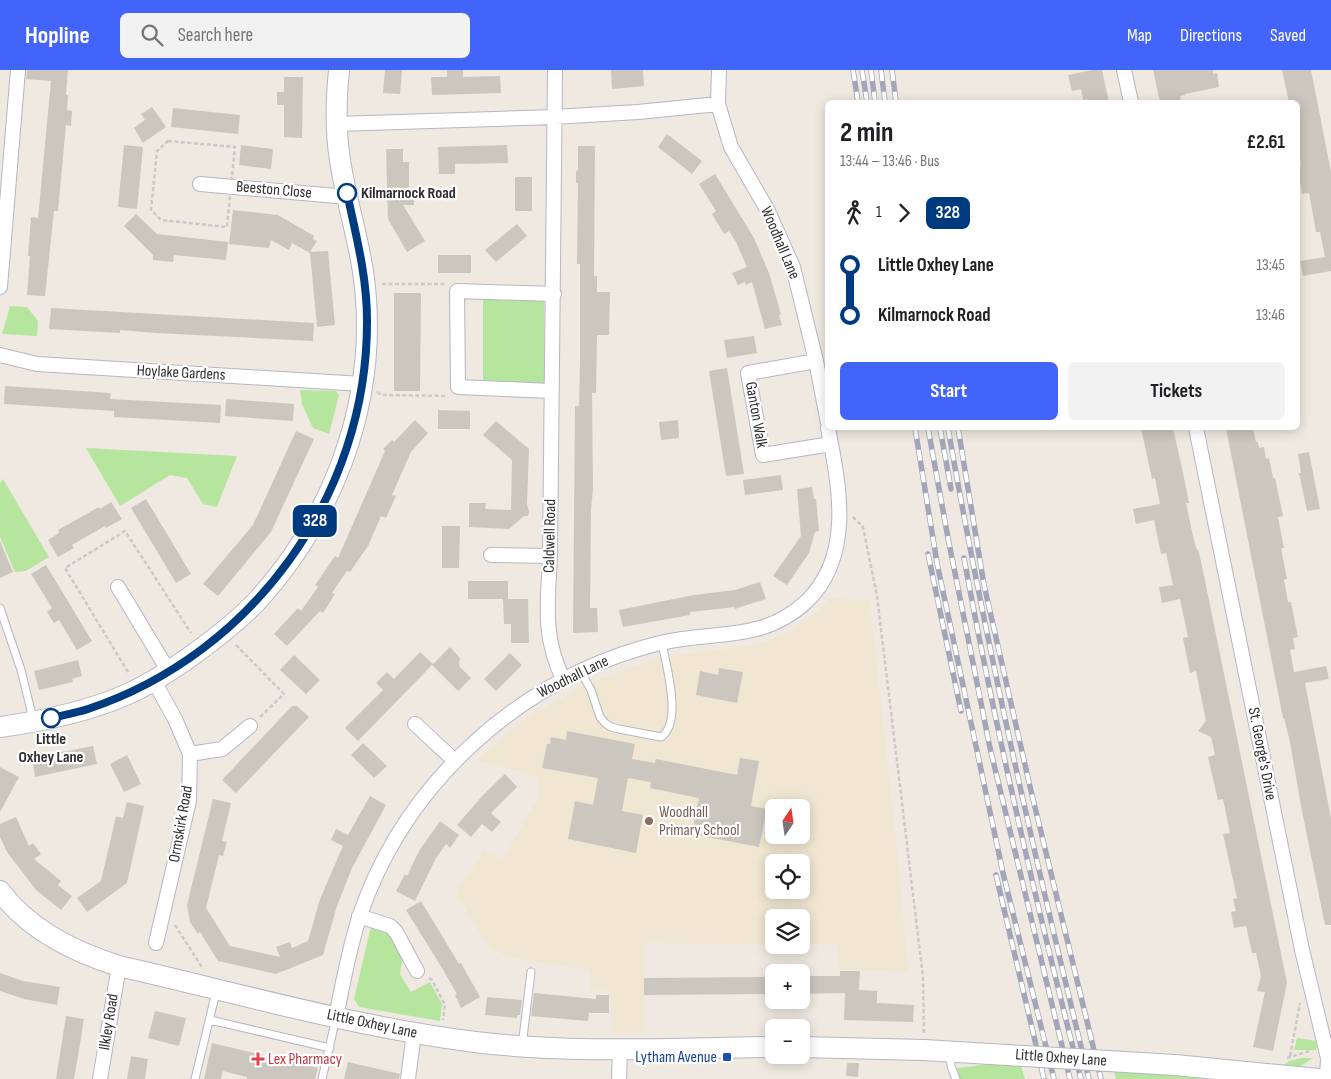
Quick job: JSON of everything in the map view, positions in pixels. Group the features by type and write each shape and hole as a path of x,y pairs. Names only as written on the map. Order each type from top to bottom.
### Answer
{"main road":[{"path":"0,726 33,722 86,710 128,694 162,676 224,632 256,602 282,570 316,520 328,496 350,441 362,384 367,327 360,252 340,160 336,124 340,70"},
{"name":"Little Oxhey Lane","path":"0,893 21,914 44,932 73,950 120,966 336,1017 414,1033 522,1046 572,1049 765,1047"},
{"name":"Little Oxhey Lane","path":"810,1047 950,1051 1175,1065 1320,1079"}],"street":[{"path":"0,287 18,70"},
{"name":"Caldwell Road","path":"556,70 548,635 555,662 563,679"},
{"name":"Woodhall Lane","path":"719,70 718,104 731,147 768,211 793,267 816,361 825,408"},
{"path":"1124,70 1131,100"},
{"path":"336,124 554,117 638,112 718,104"},
{"name":"Beeston Close","path":"200,184 348,196"},
{"path":"552,390 458,387 457,291 554,294"},
{"name":"Hoylake Gardens","path":"0,355 37,364 362,384"},
{"name":"Ganton Walk","path":"816,361 748,373 762,455 832,444"},
{"name":"Woodhall Lane","path":"336,1017 360,916 373,882 401,829 424,795 455,761 487,731 513,710 563,679 621,654 662,642 743,633 779,621 807,600 825,577 837,547 840,521 839,501 828,430"},
{"name":"St. George's Drive","path":"1196,430 1298,931 1330,1058 1327,1079"},
{"path":"491,555 550,556"},
{"name":"Ormskirk Road","path":"118,587 162,676 175,719 190,754 189,801 156,943"},
{"path":"415,724 455,761"},
{"path":"190,754 222,749 250,726"},
{"path":"360,916 390,926 396,932 417,971"},
{"name":"Ilkley Road","path":"100,1079 114,990 120,966"},
{"path":"408,1079 414,1033"},
{"path":"619,1079 620,1049"}],"lane":[{"path":"0,608 21,670 33,722"},
{"path":"581,671 591,690 600,717 605,723 619,729 661,737 669,730 673,711 662,642"},
{"path":"522,1046 531,972"},
{"path":"195,1079 210,1020 208,986"},
{"path":"322,1079 336,1017"},
{"path":"210,1020 330,1048"},
{"path":"950,1051 951,1066 956,1079"}],"path":[{"path":"364,284 450,284 457,291"},
{"path":"362,384 382,395 450,396 458,387"},
{"path":"839,501 863,527 877,596 923,977 924,1050"},
{"path":"224,632 284,694 250,726"},
{"path":"162,916 170,918 203,968 208,986"},
{"path":"417,971 432,980 445,1005 442,1025"}],"shaded area":[{"name":"Woodhall Primary School","path":"829,598 870,601 908,972 839,969 837,944 810,944 810,909 765,909 765,944 644,943 644,1032 613,1034 610,991 590,991 590,970 507,957 485,942 456,892 484,851 502,860 538,799 539,778 500,765 476,761 523,720 589,683 663,657 756,645 784,635 819,611"}],"green space":[{"path":"483,299 544,301 544,387 483,385"},
{"path":"10,306 27,307 38,321 37,336 2,334"},
{"path":"300,390 336,391 339,395 329,434 313,428 302,404"},
{"path":"86,448 237,456 217,507 203,504 187,478 170,475 120,506"},
{"path":"3,479 49,557 26,571 15,572 0,537 0,483"},
{"path":"371,926 391,932 403,956 400,974 411,992 430,982 442,1004 440,1021 359,1007 354,999"},
{"path":"1297,1038 1317,1041 1316,1050 1294,1050"},
{"path":"1313,1058 1296,1069 1278,1069 1289,1061"},
{"path":"1019,1060 1025,1079 953,1079 950,1069"},
{"path":"1114,1071 1200,1078 1200,1079 1116,1079"}],"building":[{"path":"27,70 68,70 67,110 72,111 71,126 66,125 58,211 54,211 45,296 27,295 30,256 28,256 31,217 38,218 51,81 26,79"},
{"path":"385,70 402,70 400,94 383,93"},
{"path":"447,70 463,70 463,77 500,76 501,93 432,95 431,77 447,77"},
{"path":"611,70 643,70 644,86 612,89"},
{"path":"1102,70 1109,100 1083,100 1081,89 1072,91 1068,75"},
{"path":"1153,70 1213,70 1213,74 1217,73 1219,87 1185,94 1180,96 1181,100 1160,100"},
{"path":"1282,70 1311,70 1331,172 1331,271 1303,276 1300,261 1325,257 1320,232 1316,232 1309,193 1302,194 1300,183 1300,100 1289,100"},
{"path":"284,77 303,77 302,138 284,137 284,105 277,105 277,92 284,92"},
{"path":"152,107 166,127 143,143 134,128 145,120 141,114"},
{"path":"173,108 240,115 238,134 171,127"},
{"path":"667,134 702,161 692,174 658,147"},
{"path":"124,145 143,147 137,209 118,207"},
{"path":"241,145 273,149 271,169 239,165"},
{"path":"507,145 508,163 455,164 455,174 439,174 438,147"},
{"path":"578,146 595,146 594,276 597,276 597,292 610,292 609,335 597,335 596,393 592,393 593,489 590,608 597,608 598,632 573,633 575,406 579,406 580,362 580,264 577,264 578,183 576,183"},
{"path":"386,149 403,149 403,162 409,162 409,189 413,189 414,205 403,205 425,241 407,252 388,219"},
{"path":"715,174 754,238 769,273 781,314 779,315 782,325 765,329 752,282 746,285 745,282 738,285 732,273 747,267 729,231 724,234 712,214 716,211 699,184"},
{"path":"515,177 532,177 532,211 515,211"},
{"path":"233,210 278,215 314,236 313,239 317,241 310,252 328,251 335,325 317,327 310,253 292,243 289,250 271,240 269,248 229,244"},
{"path":"136,214 157,234 228,242 226,260 174,255 173,262 153,260 153,255 124,226"},
{"path":"517,224 527,236 496,262 485,250"},
{"path":"438,255 471,255 471,273 438,273"},
{"path":"394,293 421,293 420,391 394,391"},
{"path":"51,308 314,323 313,341 120,330 120,333 49,329"},
{"path":"754,336 757,353 727,358 724,340"},
{"path":"727,368 744,474 726,476 709,371"},
{"path":"5,386 111,393 110,399 221,405 220,423 114,417 114,411 4,404"},
{"path":"226,399 294,404 293,421 225,416"},
{"path":"438,410 470,411 470,429 438,429"},
{"path":"415,420 428,433 411,452 392,495 396,496 386,518 381,516 368,546 350,572 347,571 340,581 332,593 335,594 323,613 320,611 287,646 274,634 298,608 301,611 318,587 315,585 335,556 338,558 385,451 383,449 392,440 394,442"},
{"path":"678,420 679,438 661,440 659,422"},
{"path":"496,421 529,449 528,516 524,516 509,529 469,527 469,503 486,503 485,509 511,510 512,460 483,435"},
{"path":"1141,430 1173,430 1189,503 1186,503 1202,566 1287,983 1273,1051 1253,1047 1265,992 1257,991 1261,976 1256,953 1252,953 1246,926 1234,928 1231,912 1236,911 1233,899 1237,898 1223,834 1230,833 1223,799 1218,800 1208,757 1215,755 1211,737 1198,731 1206,721 1196,671 1190,673 1183,638 1188,637 1180,599 1162,603 1159,587 1173,585 1166,553 1161,554 1154,520 1136,524 1133,509 1160,504 1155,478 1152,479"},
{"path":"1226,430 1253,430 1259,448 1264,447 1266,459 1269,458 1273,478 1275,478 1283,516 1278,517 1287,579 1284,580 1288,602 1291,602 1298,637 1293,638 1295,649 1290,650 1294,672 1326,666 1329,679 1305,683 1331,818 1331,925 1325,925 1290,742 1283,718"},
{"path":"296,431 314,439 271,532 218,596 203,584 253,525"},
{"path":"1309,452 1320,509 1307,511 1299,473 1301,473 1298,454"},
{"path":"781,475 783,490 745,495 743,480"},
{"path":"812,487 814,499 816,499 819,531 815,532 809,553 787,585 773,576 801,536 797,489"},
{"path":"146,499 191,574 176,583 131,508"},
{"path":"111,502 122,519 106,528 105,526 72,545 74,548 58,557 48,540 59,533 58,530"},
{"path":"442,526 460,526 459,568 442,568"},
{"path":"0,541 13,572 0,578"},
{"path":"46,565 92,641 77,650 59,620 54,623 47,612 52,608 31,574"},
{"path":"468,581 508,581 508,599 468,599"},
{"path":"760,582 766,599 735,609 735,607 690,612 690,615 623,627 619,610 694,595 735,590"},
{"path":"503,599 528,599 529,643 511,643 511,624 504,624"},
{"path":"450,647 460,658 459,666 471,678 458,691 432,665"},
{"path":"420,652 433,664 358,741 345,728 383,690 376,683 387,672 394,679"},
{"path":"510,653 522,665 496,691 484,679"},
{"path":"294,655 320,680 306,694 280,670"},
{"path":"78,660 82,676 72,679 73,682 39,690 34,671"},
{"path":"719,668 743,672 737,703 696,695 700,671 718,675"},
{"path":"292,706 297,706 309,717 236,793 222,780"},
{"path":"567,731 635,744 632,759 655,763 656,759 737,775 740,758 759,761 751,806 765,809 765,818 759,847 692,834 699,798 650,788 651,782 628,778 622,811 643,815 636,853 568,839 575,801 593,805 598,778 542,768 547,744 550,744 551,737 566,740"},
{"path":"363,743 387,766 374,778 351,755"},
{"path":"93,746 97,764 35,777 32,758"},
{"path":"127,755 141,784 124,792 110,764"},
{"path":"0,767 19,777 0,812"},
{"path":"505,774 517,787 491,813 501,822 492,832 482,824 471,837 457,825 484,794"},
{"path":"370,796 386,805 352,868 337,906 323,955 276,974 218,961 200,932 198,934 190,922 187,905 213,799 231,803 222,841 227,842 223,856 219,855 206,908 230,946 280,957 276,947 290,942 292,948 308,941 320,899 343,846 331,840 336,829 348,835"},
{"path":"127,802 144,806 127,883 87,912 77,898 101,881 116,816 123,818"},
{"path":"16,817 29,846 33,843 41,854 34,859 61,881 58,885 72,896 61,910 36,890 7,852 0,837 0,824"},
{"path":"440,821 459,835 450,848 446,844 436,858 415,901 396,891 405,874 407,876 419,851"},
{"path":"421,901 459,964 461,963 480,997 461,1008 455,995 457,994 406,910"},
{"path":"840,971 860,971 859,990 877,991 877,1003 914,1005 913,1022 844,1020 845,993 810,994 810,976 840,976"},
{"path":"0,973 23,981 60,987 57,1005 24,999 0,991"},
{"path":"765,977 765,994 644,995 644,978"},
{"path":"534,993 596,999 596,995 609,995 609,1013 589,1013 588,1021 531,1016"},
{"path":"487,997 522,1000 520,1015 517,1015 517,1018 485,1015"},
{"path":"155,1011 186,1018 179,1046 148,1038"},
{"path":"66,1016 84,1019 74,1079 56,1079"},
{"path":"212,1043 318,1068 315,1079 247,1079 247,1077 223,1071 221,1079 204,1079"},
{"path":"131,1056 148,1059 145,1079 127,1079"},
{"path":"348,1062 400,1074 399,1079 344,1079"},
{"path":"847,1063 859,1063 858,1077 846,1076"}],"railway":[{"path":"853,70 858,100"},
{"path":"862,70 867,100"},
{"path":"871,70 875,100"},
{"path":"881,70 885,100"},
{"path":"892,70 896,100"},
{"path":"915,430 937,563 1003,873 1054,1079"},
{"path":"928,430 990,748 1070,1079"},
{"path":"940,430 951,489"},
{"path":"948,430 995,673 1089,1079"},
{"path":"958,430 984,585 1031,791 1101,1079"},
{"path":"928,554 961,711"},
{"path":"964,558 976,624 1018,820 1081,1079"},
{"path":"996,875 1044,1079"}],"bus line":[{"name":"328","path":"51,718 86,710 128,694 169,672 224,632 256,602 282,570 316,520 328,496 350,441 365,363 366,299 360,252 347,193"}],"place":[{"name":"Kilmarnock Road","path":"347,193"},
{"name":"Little Oxhey Lane","path":"51,718"},
{"name":"Woodhall Primary School","path":"649,821"},
{"name":"Lytham Avenue","path":"727,1057"},
{"name":"Lex Pharmacy","path":"258,1059"}]}
